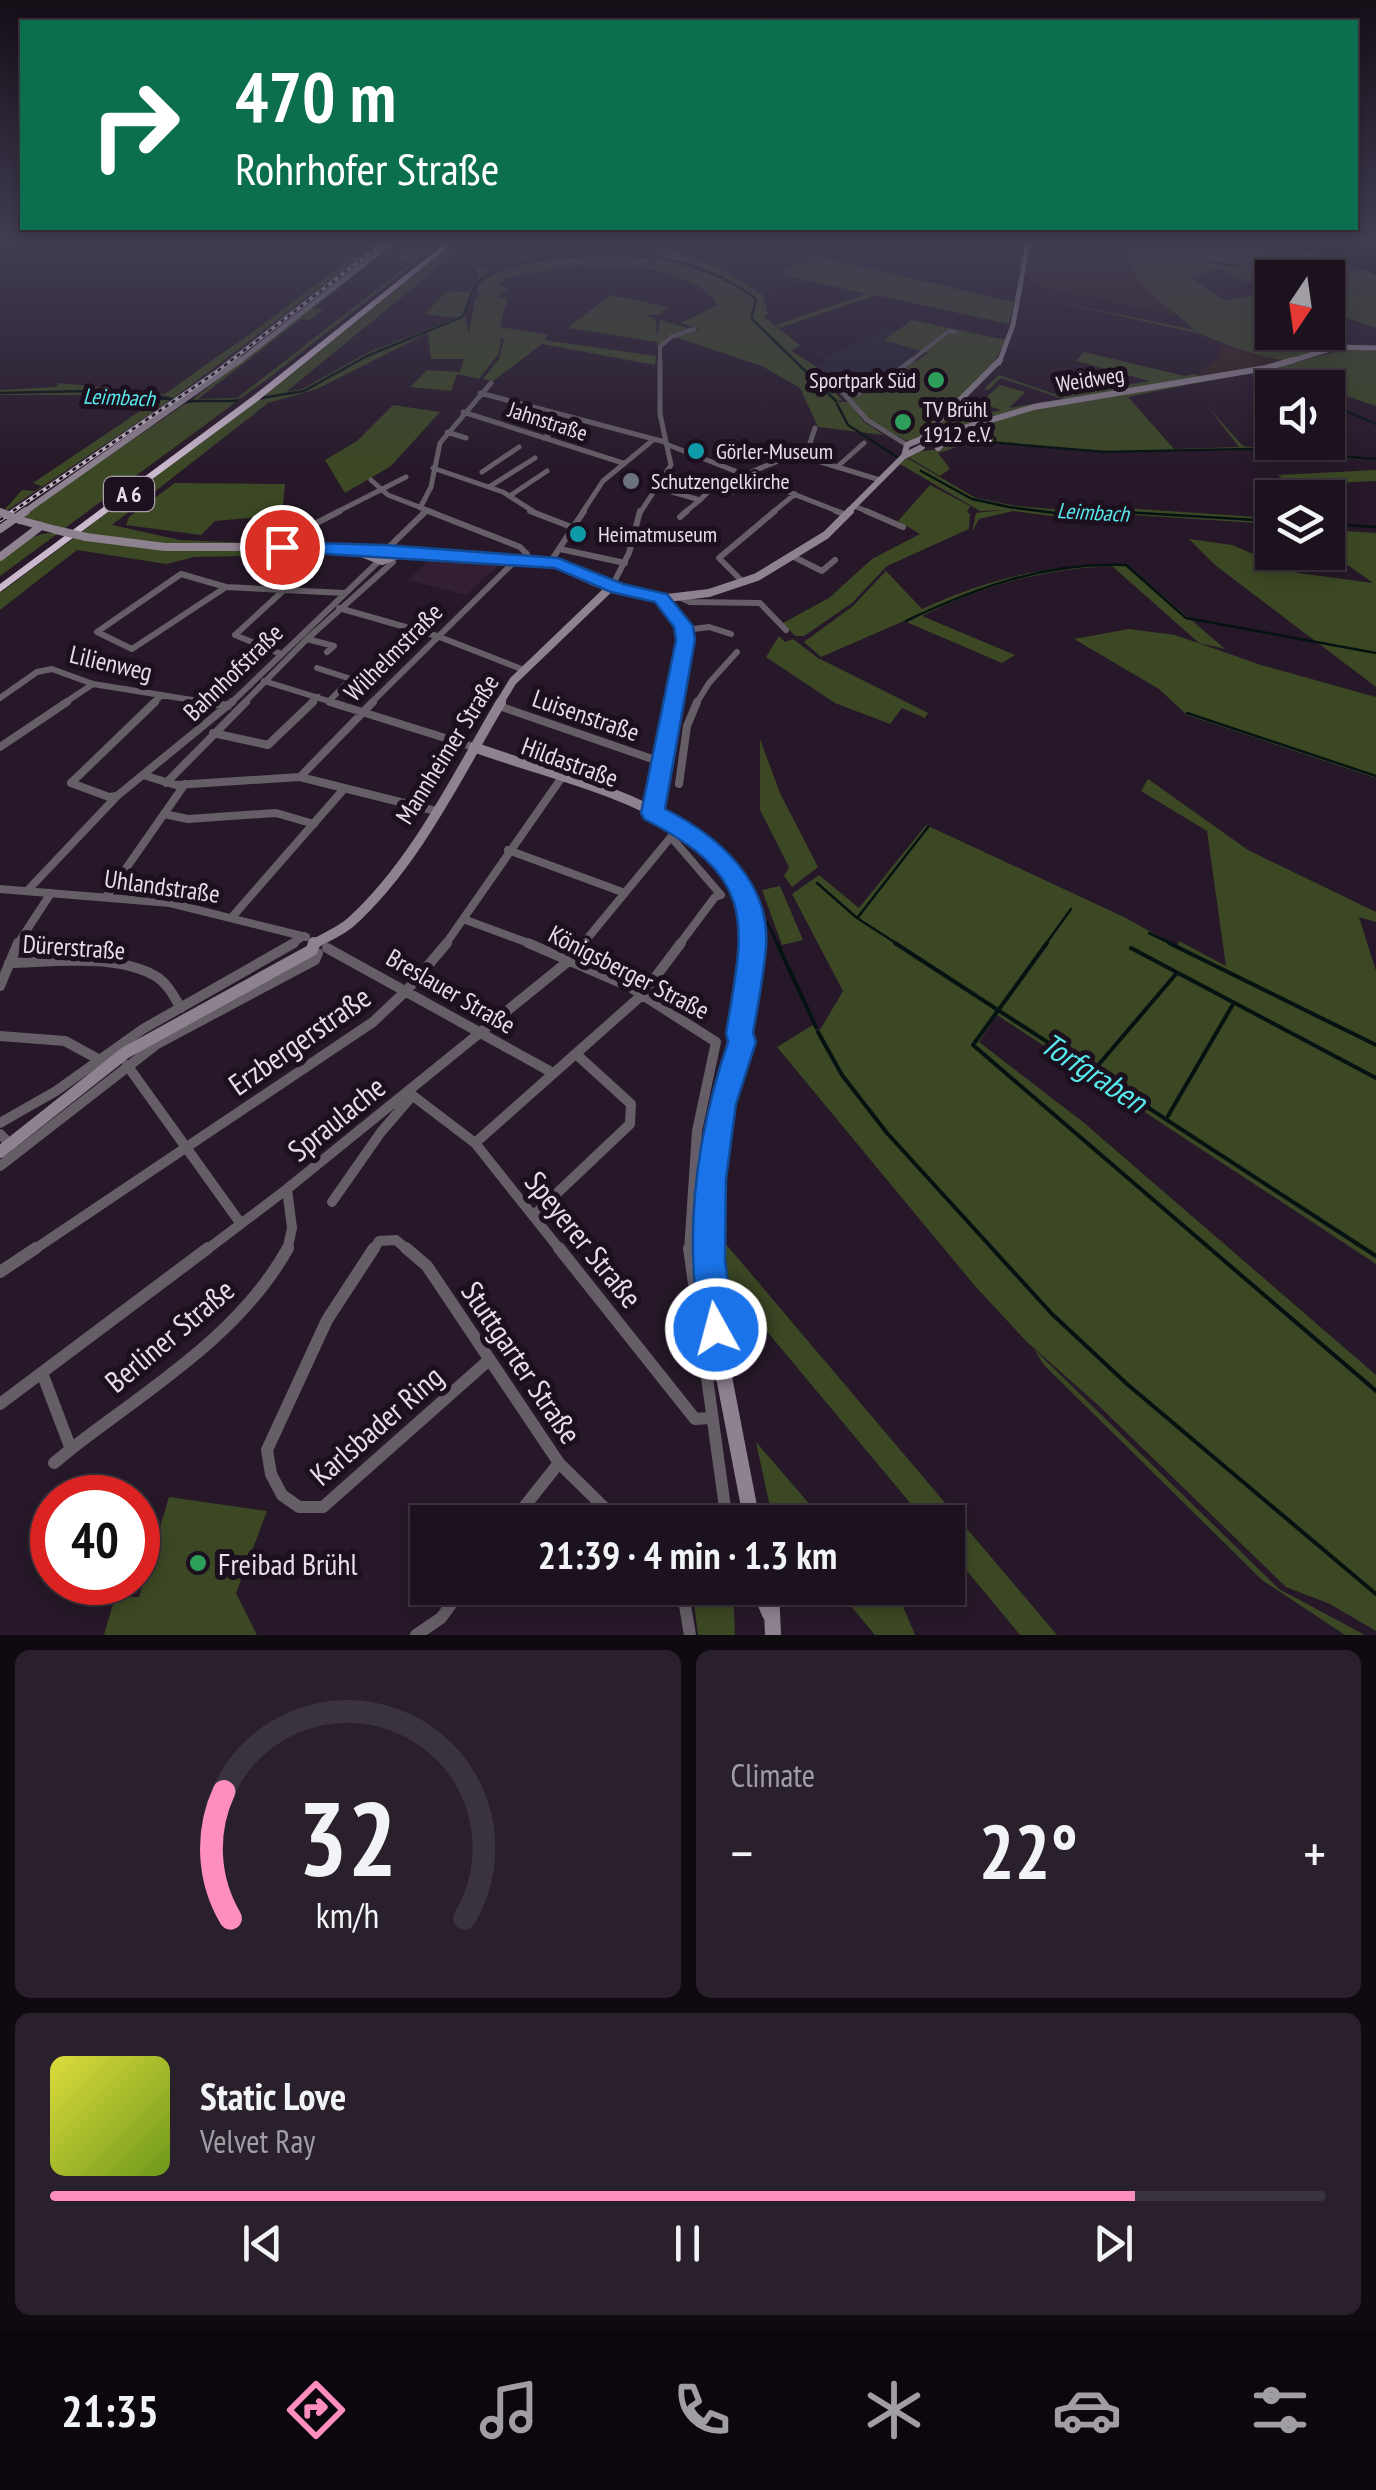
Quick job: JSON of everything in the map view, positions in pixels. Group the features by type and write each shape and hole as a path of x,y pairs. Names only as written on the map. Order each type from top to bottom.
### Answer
{"highway":[{"name":"A 6","path":"0,581 350,318"},
{"name":"A 6","path":"0,589 216,428 353,318"}],"main road":[{"path":"0,528 187,401 294,318"},
{"path":"0,512 86,537 185,548 282,547 384,556 408,552 551,562 612,586 661,598 679,596 743,582 826,534 993,371 1009,339 1013,318"},
{"name":"Weidweg","path":"912,449 938,448 953,432 972,424 1046,404 1260,369 1337,347 1376,348"},
{"path":"22,520 26,536"},
{"path":"0,556 26,536 48,528"},
{"path":"17,544 48,528"},
{"name":"Mannheimer Straße","path":"6,1149 126,1053 317,945 383,890 524,670 612,586"},
{"path":"652,813 685,630 661,598"},
{"name":"Hildastraße","path":"474,748 680,826 724,862 747,900 754,953 740,1033 742,1042 733,1064 713,1151 708,1248 716,1329 749,1505"}],"street":[{"path":"612,586 624,563 641,509 668,473 671,462 660,409 659,348 670,337 694,329"},
{"path":"912,449 867,420 846,396 858,395 851,388 880,384 953,331"},
{"path":"384,556 424,509 433,468 447,432 491,383"},
{"path":"480,393 666,443 846,515"},
{"name":"Jahnstraße","path":"463,412 622,463"},
{"path":"544,438 573,418"},
{"path":"746,474 808,450 815,428"},
{"path":"447,432 466,438"},
{"path":"551,562 604,482 653,440"},
{"path":"837,467 864,443"},
{"path":"518,447 482,472 522,488"},
{"path":"798,455 880,480"},
{"path":"489,487 535,458"},
{"path":"433,468 489,487 525,508 574,528"},
{"path":"510,496 547,472"},
{"path":"668,473 733,492"},
{"path":"282,547 289,537 406,478"},
{"path":"371,480 380,490 520,547 527,554 521,560"},
{"path":"680,517 713,487"},
{"path":"658,488 700,500"},
{"path":"743,582 719,558 795,494"},
{"path":"854,506 903,527"},
{"path":"560,550 624,563"},
{"name":"Bahnhofstraße","path":"166,783 281,654 335,607 344,593 384,556"},
{"name":"Bahnhofstraße","path":"27,891 117,796 146,776 307,639 384,556"},
{"path":"792,556 822,570 835,560"},
{"name":"Wilhelmstraße","path":"300,777 437,636 521,560"},
{"path":"566,565 566,571 596,584"},
{"path":"226,587 132,649 99,635 99,629 181,574 226,587 344,593"},
{"path":"281,654 236,635 284,590"},
{"path":"679,596 686,602 760,604 768,607 786,630"},
{"path":"335,607 437,636 524,670"},
{"path":"685,630 709,626 731,634"},
{"path":"307,639 334,646 327,652"},
{"path":"679,784 682,744 693,706 710,677 737,652"},
{"path":"317,668 351,679 328,700"},
{"name":"Lilienweg","path":"0,698 45,669 93,684 228,706"},
{"path":"261,680 474,748"},
{"path":"0,747 93,684"},
{"path":"117,796 70,783 162,696"},
{"path":"213,734 268,745 318,697"},
{"path":"674,704 693,706"},
{"name":"Luisenstraße","path":"499,706 660,762"},
{"path":"146,776 185,784 300,777 436,811"},
{"name":"Erzbergerstraße","path":"0,1272 373,1022 408,989 466,920 508,850 560,780"},
{"path":"106,897 185,784"},
{"path":"233,916 343,790"},
{"path":"164,814 188,819 276,813 314,824"},
{"name":"Spraulache","path":"0,1404 288,1189 484,1033 571,959 680,826"},
{"path":"475,1143 642,996 715,897 721,895 670,837"},
{"path":"508,850 625,893"},
{"name":"Uhlandstraße","path":"0,889 170,903 233,916 317,945"},
{"path":"0,986 9,963 51,893"},
{"name":"Königsberger Straße","path":"466,920 571,959 642,996 716,1042 697,1132 689,1215 689,1268 710,1418"},
{"name":"Breslauer Straße","path":"317,945 408,989 553,1072"},
{"name":"Mannheimer Straße","path":"0,1123 54,1094 98,1059 180,1008 268,961 317,945 315,960 186,1028 126,1065 0,1166"},
{"name":"Dürerstraße","path":"9,963 97,964 155,976 169,988 180,1008"},
{"path":"0,1036 86,1046 98,1059"},
{"path":"534,1215 630,1124 630,1104 576,1054"},
{"path":"126,1065 241,1224"},
{"path":"332,1202 410,1094"},
{"name":"Speyerer Straße","path":"410,1094 475,1143 695,1419 710,1418"},
{"path":"0,1134 6,1149"},
{"name":"Berliner Straße","path":"54,1463 232,1320 262,1288 288,1247 294,1216 288,1189"},
{"name":"Stuttgarter Straße","path":"379,1241 396,1240 427,1266 559,1462 602,1505"},
{"name":"Karlsbader Ring","path":"379,1241 328,1320 267,1450 268,1472 295,1509 307,1512 322,1507 489,1360"},
{"path":"42,1373 71,1449"},
{"path":"710,1418 724,1505"},
{"path":"525,1505 559,1462"},
{"path":"416,1635 441,1618 451,1605"},
{"path":"686,1605 690,1635"}],"shaded area":[{"path":"280,318 288,318 218,373 0,523 0,515 187,389"},
{"path":"885,329 895,332 885,339 922,350 873,386 835,388 817,367 823,365 824,357 803,347 828,355"},
{"path":"1235,345 1286,361 1205,378 1198,374 1218,358 1219,346"},
{"path":"434,556 503,561 466,595 408,580"}],"green space":[{"path":"271,318 279,318 174,398 162,395 156,400 171,400 0,515 22,490 34,491 42,486 33,483 155,401 95,395 0,395 0,390 56,387 59,383 165,394 235,344 56,327 237,344"},
{"path":"296,318 312,318 301,319 198,399 237,398 340,318 345,318 241,398 226,401 236,402 64,529 22,516 185,404 194,402"},
{"path":"359,318 376,318 286,392 302,389 369,352 454,318 457,318 446,324 465,318 469,333 472,318 502,318 500,327 548,335 544,340 656,356 655,365 542,344 493,381 483,379 499,359 504,340 501,338 499,353 479,379 457,374 451,391 410,387 427,370 460,372 464,359 431,359 428,333 317,389 268,403 112,525 180,540 272,544 163,545 85,533 77,539 166,550 327,550 331,554 194,557 166,564 77,550 0,610 0,593 258,400 266,399 263,396"},
{"path":"580,318 653,318 657,337 660,320 690,329 668,337 658,349 657,342 568,328"},
{"path":"690,318 766,318 800,345 791,351 817,367 814,369 842,400 834,402 849,402 863,421 884,435 818,427 800,388 762,366 675,337 699,329 681,323"},
{"path":"795,318 808,318 780,328 776,325"},
{"path":"983,318 1010,318 1009,324"},
{"path":"1130,318 1194,330 1181,318 1255,318 1255,350 1308,353 1278,359 1201,334"},
{"path":"1349,318 1376,318 1376,328"},
{"name":"Sportpark Süd","path":"912,320 1005,340 991,366 966,396 909,442 869,420 850,399 882,388 928,353 884,340"},
{"path":"1345,350 1376,351 1376,406 1345,396 1345,370 1274,368"},
{"path":"1084,352 1205,378 1063,399 1001,378 988,390 984,389 999,375 1060,396 1150,381 1076,361"},
{"path":"1221,378 1128,397 1174,449 1239,447 1208,407 1243,446 1255,450 1125,452 973,442 938,453 950,469 940,476 908,457 914,452 942,449 953,434 1010,413"},
{"path":"1000,385 1025,392 1009,408 1055,400 962,427 949,422 933,434 946,435 941,445 929,447 929,438 936,429 928,435 971,402 965,409 984,414 1001,410 980,403"},
{"path":"393,405 440,412 391,466 345,493 325,460 357,441"},
{"path":"907,458 976,498 1016,506 1063,510 1094,506 1255,517 1255,523 1134,515 1085,520 1013,511 979,519 972,532 976,513 1002,510 980,511 900,464"},
{"path":"1376,470 1376,481 1284,480 1278,475"},
{"path":"175,483 285,484 282,515 215,521 201,535 126,525 129,517"},
{"path":"930,485 970,506 969,529 887,566 852,603 804,636 795,636 783,623 829,598 872,559 920,534 898,521"},
{"path":"63,530 0,576 0,559 13,549 33,537"},
{"path":"1345,531 1376,533 1376,687 1215,565 1189,539 1232,545 1255,555 1255,570 1291,570 1373,583 1345,563"},
{"path":"1126,564 1225,649 1199,643 1112,566 1014,580 922,616 1015,655 1002,663 904,621 821,657 804,642 853,606 886,571 922,609 1016,576"},
{"path":"1129,629 1175,635 1261,665 1376,697 1376,778 1187,715 1159,689 1074,639"},
{"path":"779,636 785,642 793,639 818,658 928,713 925,718 902,708 890,724 835,703 766,657"},
{"path":"760,739 780,793 818,867 792,887 784,876 789,867 760,810"},
{"path":"1148,779 1248,850 1376,912 1376,922 1359,917 1376,971 1376,1264 997,1015 979,1042 1083,1122 1376,1375 1376,1631 1330,1604 1286,1587 1026,1341 975,1286 777,1047 813,1025 816,1031 820,1030 843,991 792,894 819,875 859,908 926,825 1126,918 1178,947 1179,941 1226,966 1207,831 1141,791"},
{"path":"780,886 803,940 782,945 762,890"},
{"path":"725,1243 947,1505 912,1505 760,1323 729,1293"},
{"path":"1034,1349 1279,1589 1365,1635 1345,1635 1262,1580 1043,1364"},
{"path":"756,1442 810,1505 770,1505"},
{"name":"Freibad Brühl","path":"169,1497 267,1511 236,1593 257,1635 104,1635 113,1605 160,1605 160,1527"},
{"path":"965,1526 1057,1635 1020,1635 965,1569"},
{"path":"694,1605 734,1605 735,1635 698,1635"},
{"path":"850,1605 902,1605 915,1635 875,1635"}],"waterway":[{"name":"Leimbach","path":"261,398 304,391 367,356 459,318"},
{"name":"Leimbach","path":"752,319 836,401"},
{"name":"Leimbach","path":"0,393 88,391 178,400"},
{"name":"Leimbach","path":"186,401 237,401"},
{"name":"Leimbach","path":"837,404 848,425 897,457"},
{"path":"1345,410 1376,424"},
{"path":"976,441 1104,452 1249,449 1376,459"},
{"name":"Leimbach","path":"921,471 972,499 1009,507 1063,514 1107,511 1255,520"},
{"name":"Leimbach","path":"1345,525 1376,527"},
{"path":"906,621 959,597 1040,572 1126,565 1186,618 1376,653"},
{"path":"1187,713 1376,776"},
{"path":"858,917 928,827"},
{"name":"Torfgraben","path":"817,883 857,918 899,945"},
{"path":"1045,945 1071,909"},
{"path":"767,922 778,945"},
{"path":"1149,933 1174,945"},
{"path":"777,943 816,1027"},
{"name":"Torfgraben","path":"895,943 998,1010"},
{"path":"998,1010 1047,943"},
{"path":"1169,943 1376,1045"},
{"path":"1131,948 1376,1078"},
{"path":"1094,1070 1176,974"},
{"path":"1168,1116 1232,1006"},
{"name":"Torfgraben","path":"998,1010 1376,1256"},
{"path":"998,1010 973,1045 1376,1391"},
{"path":"818,1032 842,1075 887,1133 1052,1314 1127,1384 1376,1594"}],"railway":[{"path":"0,520 215,373 286,318"}],"place":[{"name":"Sportpark Süd","path":"936,380"},
{"name":"TV Brühl 1912 e.V.","path":"903,422"},
{"name":"Görler-Museum","path":"696,451"},
{"name":"Schutzengelkirche","path":"631,481"},
{"name":"Heimatmuseum","path":"578,534"},
{"name":"Freibad Brühl","path":"198,1563"}],"route":[{"path":"282,547 386,550 558,563 617,588 661,598 684,626 685,640 652,813 692,833 724,862 747,900 754,942 740,1033 742,1042 722,1104 710,1179 709,1260 716,1329"}]}
